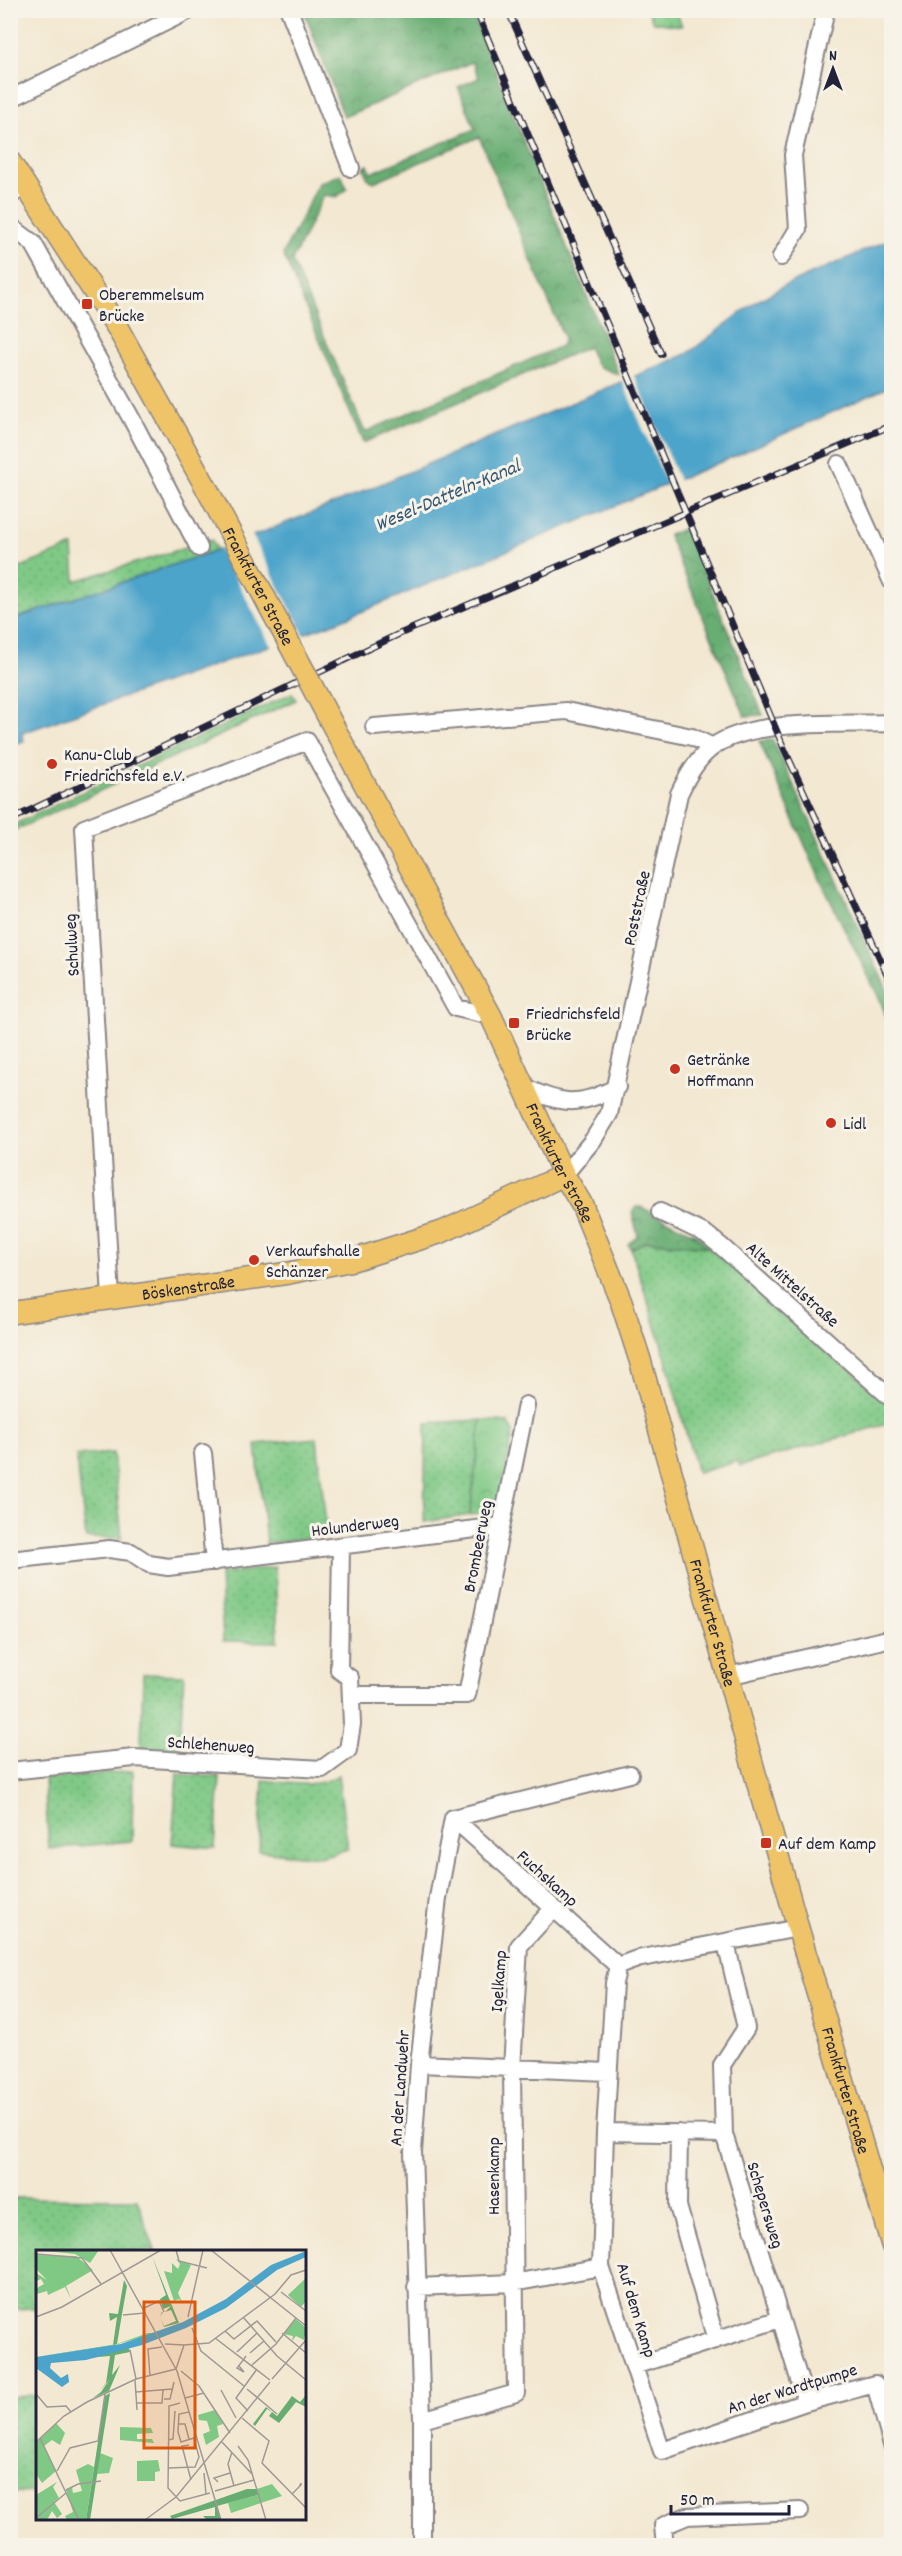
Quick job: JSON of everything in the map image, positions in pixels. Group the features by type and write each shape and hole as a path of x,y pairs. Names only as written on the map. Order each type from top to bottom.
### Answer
{"main road":[{"name":"Frankfurter Straße","path":"10,162 18,190 117,327 207,489 491,1016 564,1175 582,1205 637,1350 798,1928 891,2245"},
{"name":"Böskenstraße","path":"10,1312 289,1273 353,1260 442,1233 564,1175"}],"street":[{"path":"10,99 190,10"},
{"path":"289,10 351,168"},
{"path":"781,256 798,230 793,155 826,10"},
{"name":"Frankfurter Straße","path":"10,226 33,243 142,438 199,548"},
{"path":"839,464 891,582"},
{"path":"374,727 566,711 692,737 713,747"},
{"name":"Poststraße","path":"564,1175 588,1148 609,1114 617,1087 679,794 689,772 713,747 736,734 769,727 891,723"},
{"name":"Schulweg","path":"111,1299 84,828 307,741 456,1008 491,1016"},
{"path":"522,1086 546,1098 568,1102 586,1102 617,1087"},
{"name":"Alte Mittelstraße","path":"660,1212 706,1234 891,1399"},
{"name":"Brombeerweg","path":"351,1695 467,1695 526,1405"},
{"path":"203,1453 214,1562"},
{"name":"Holunderweg","path":"10,1560 109,1548 131,1552 149,1564 168,1567 500,1526"},
{"name":"Schlehenweg","path":"10,1771 134,1758 322,1769 348,1750 352,1724 350,1678 339,1670 341,1547"},
{"path":"728,1676 891,1638"},
{"path":"453,1818 630,1774"},
{"name":"Fuchskamp","path":"453,1818 618,1965"},
{"name":"An der Landwehr","path":"422,2546 422,2420 413,2152 419,2064 438,1898 453,1818"},
{"name":"Igelkamp","path":"512,2069 519,1946 553,1909"},
{"path":"618,1965 637,1959 798,1928"},
{"name":"Schepersweg","path":"726,1943 746,2028 722,2065 724,2134 806,2402"},
{"name":"Auf dem Kamp","path":"618,1965 614,1983 608,2072 601,2267 662,2451"},
{"path":"419,2064 608,2072"},
{"name":"Hasenkamp","path":"422,2420 516,2393 512,2069"},
{"path":"605,2132 724,2134"},
{"path":"679,2133 678,2206 716,2340"},
{"path":"416,2287 513,2283 601,2267"},
{"path":"634,2366 780,2319"},
{"name":"An der Wardtpumpe","path":"662,2451 806,2402 875,2384 891,2445"},
{"path":"665,2546 663,2526 687,2516 800,2511"}],"green space":[{"path":"304,11 471,11 619,375 597,366 588,347 363,443 283,254 319,183 341,174 347,189 337,197 324,195 292,261 365,432 561,346 564,338 479,137 374,182 368,179 363,167 368,165 371,173 475,129 458,87 479,78 472,62 344,117"},
{"path":"648,11 676,11 682,26 653,22"},
{"path":"686,528 763,715 745,716 668,535"},
{"path":"212,540 217,550 11,620 11,571 73,546 75,581"},
{"path":"292,693 296,700 11,832 11,826"},
{"path":"773,740 891,998 891,1029 880,1000 822,884 759,741"},
{"path":"636,1207 641,1207 689,1231 708,1247 646,1241 631,1249 628,1244 638,1236 632,1212"},
{"path":"689,1231 701,1236 891,1406 891,1423 740,1466 738,1461 697,1473 665,1355 631,1249 646,1241 706,1247"},
{"path":"481,1420 470,1515 424,1522 426,1423"},
{"path":"481,1420 508,1422 513,1432 499,1506 495,1512 470,1515"},
{"path":"317,1438 327,1535 266,1544 256,1444"},
{"path":"113,1453 122,1538 86,1538 76,1456"},
{"path":"275,1567 278,1642 223,1641 220,1574"},
{"path":"143,1674 184,1675 179,1750 141,1748"},
{"path":"133,1771 132,1841 49,1849 44,1779"},
{"path":"177,1774 220,1777 215,1848 172,1844"},
{"path":"338,1775 348,1849 320,1857 259,1851 263,1780 311,1784 330,1780"},
{"path":"11,2198 137,2199 155,2250 36,2250 36,2308 11,2309"},
{"path":"36,2396 36,2493 11,2492 11,2397"}],"water":[{"name":"Wesel-Datteln-Kanal","path":"891,239 891,386 735,456 337,622 22,733 24,741 11,745 11,620 217,550 324,508 687,354 754,303 784,286"}],"pier":[{"path":"633,373 680,483 668,487 621,378"},
{"path":"251,533 305,637 272,648 219,546"}],"railway":[{"path":"476,10 783,746 892,985"},
{"path":"508,10 661,354"},
{"path":"10,820 397,635 892,425"}],"place":[{"name":"Oberemmelsum Brücke","path":"87,304"},
{"name":"Kanu-Club Friedrichsfeld e.V.","path":"52,764"},
{"name":"Friedrichsfeld Brücke","path":"514,1023"},
{"name":"Getränke Hoffmann","path":"675,1069"},
{"name":"Lidl","path":"831,1123"},
{"name":"Verkaufshalle Schänzer","path":"254,1260"},
{"name":"Auf dem Kamp","path":"766,1843"}]}
